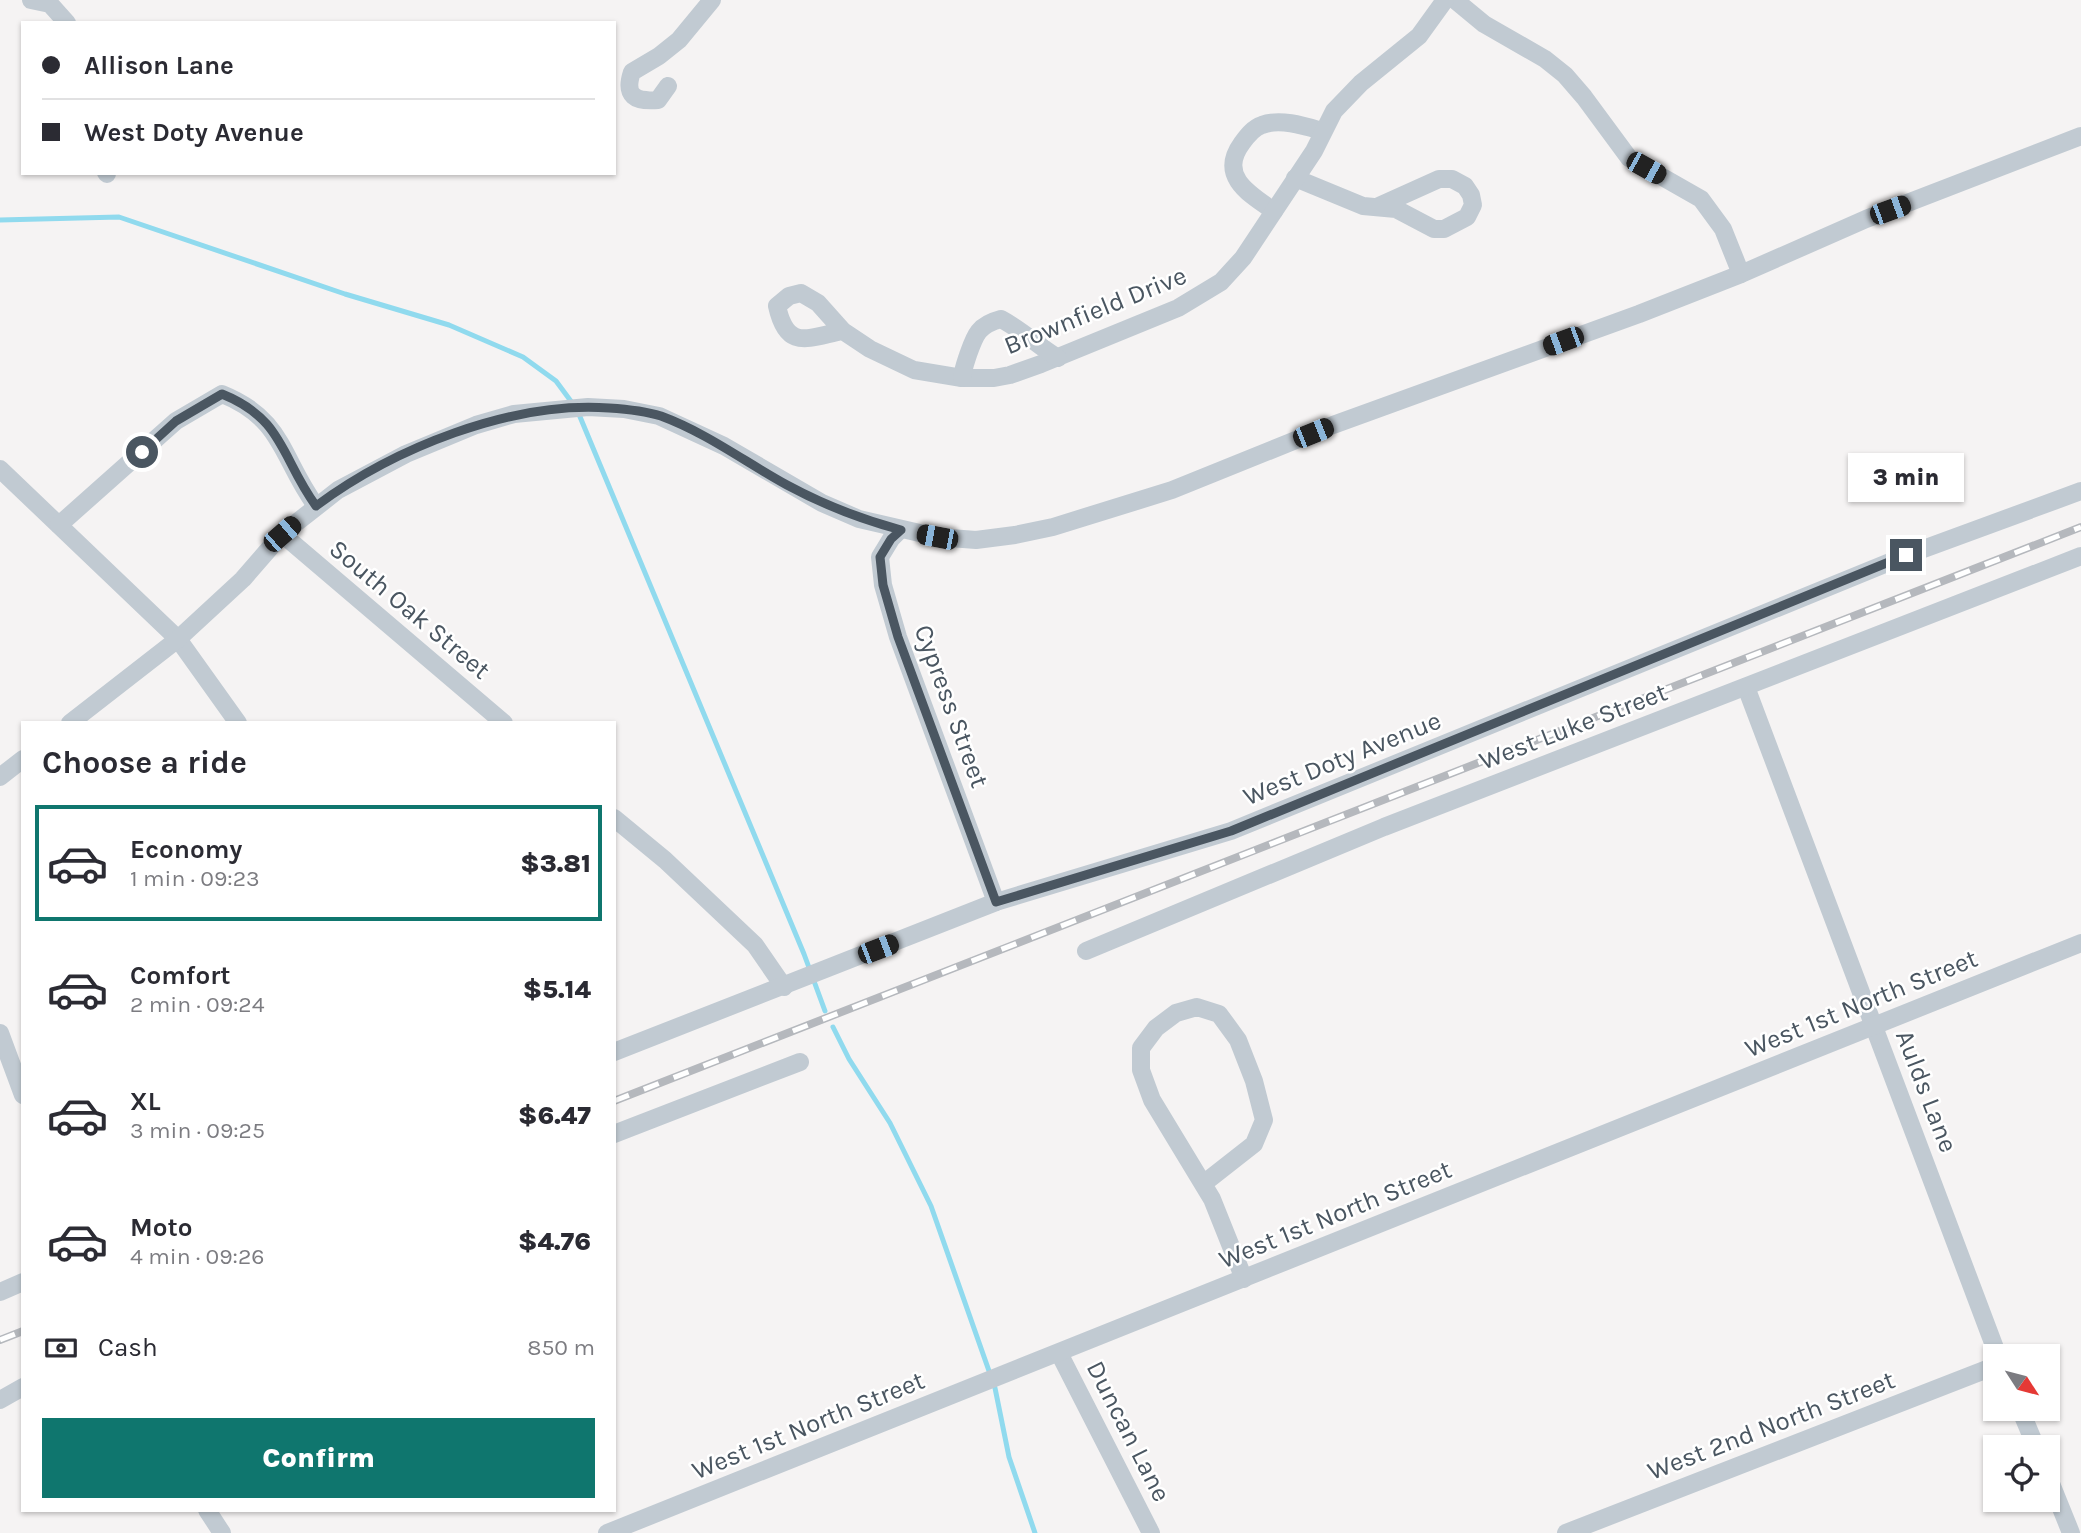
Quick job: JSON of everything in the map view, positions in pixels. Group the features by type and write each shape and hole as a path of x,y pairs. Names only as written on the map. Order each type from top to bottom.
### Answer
{"street":[{"path":"31,0 50,4 65,21"},
{"path":"668,86 658,100 643,101 635,98 628,83 632,72 679,40 712,0"},
{"name":"Brownfield Drive","path":"843,331 870,349 914,370 962,378 994,378 1058,358 1178,308 1208,292 1243,258 1314,151 1322,131 1343,101 1419,36 1445,0"},
{"path":"1455,0 1484,24 1545,59 1565,75 1629,158 1701,199 1723,229 1741,274"},
{"path":"1274,211 1239,184 1232,167 1236,151 1249,133 1263,124 1299,125 1322,131"},
{"path":"72,721 178,639 243,579 282,534 316,506 371,471 476,425 514,414 588,407 624,409 659,416 724,446 775,478 859,519 937,537 976,540 1015,535 1066,523 1172,490 1333,425 1741,274 1866,219 2081,136"},
{"path":"1295,178 1363,205 1396,209 1434,229 1444,229 1467,217 1473,205 1465,186 1452,179 1439,179 1379,206"},
{"path":"962,378 971,343 979,330 989,322 1001,320 1020,330 1038,346 1058,358"},
{"path":"60,525 176,421 222,394 244,403 265,422 282,444 302,486 316,506"},
{"path":"0,469 178,639 237,721"},
{"name":"West Doty Avenue","path":"616,1051 996,902 1231,831 1906,555 2081,491"},
{"name":"Cypress Street","path":"901,530 891,539 880,557 883,585 898,637 996,902"},
{"name":"South Oak Street","path":"282,534 502,721"},
{"name":"West Luke Street","path":"1086,951 1384,827 2081,556"},
{"name":"Aulds Lane","path":"1746,687 1994,1344"},
{"path":"0,776 21,760"},
{"path":"616,820 666,860 755,944 784,987"},
{"name":"West 1st North Street","path":"607,1533 2081,943"},
{"path":"1203,1184 1254,1144 1264,1119 1254,1081 1238,1040 1219,1014 1197,1007 1176,1013 1156,1028 1141,1048 1141,1070 1152,1100 1212,1199 1244,1279"},
{"path":"0,1033 21,1090"},
{"path":"616,1133 800,1062"},
{"path":"0,1292 21,1283"},
{"name":"Duncan Lane","path":"1059,1353 1151,1533"},
{"name":"West 2nd North Street","path":"1566,1533 1983,1371"},
{"path":"0,1400 21,1388"},
{"path":"2060,1506 2071,1533"},
{"path":"208,1512 222,1533"}],"waterway":[{"path":"0,220 119,217 345,294 449,325 523,357 556,381 573,404"},
{"path":"578,412 804,954 825,1011"},
{"path":"833,1027 849,1059 890,1123 931,1206 995,1388 1009,1457 1035,1533"}],"railway":[{"path":"616,1100 2081,527"},
{"path":"0,1340 21,1332"}],"route":[{"path":"142,452 176,421 222,394 244,403 265,422 282,444 302,486 316,506 371,471 476,425 514,414 552,409 624,409 659,416 692,430 822,503 859,519 901,530 891,539 880,557 883,585 898,637 996,902 1231,831 1906,555"}]}
